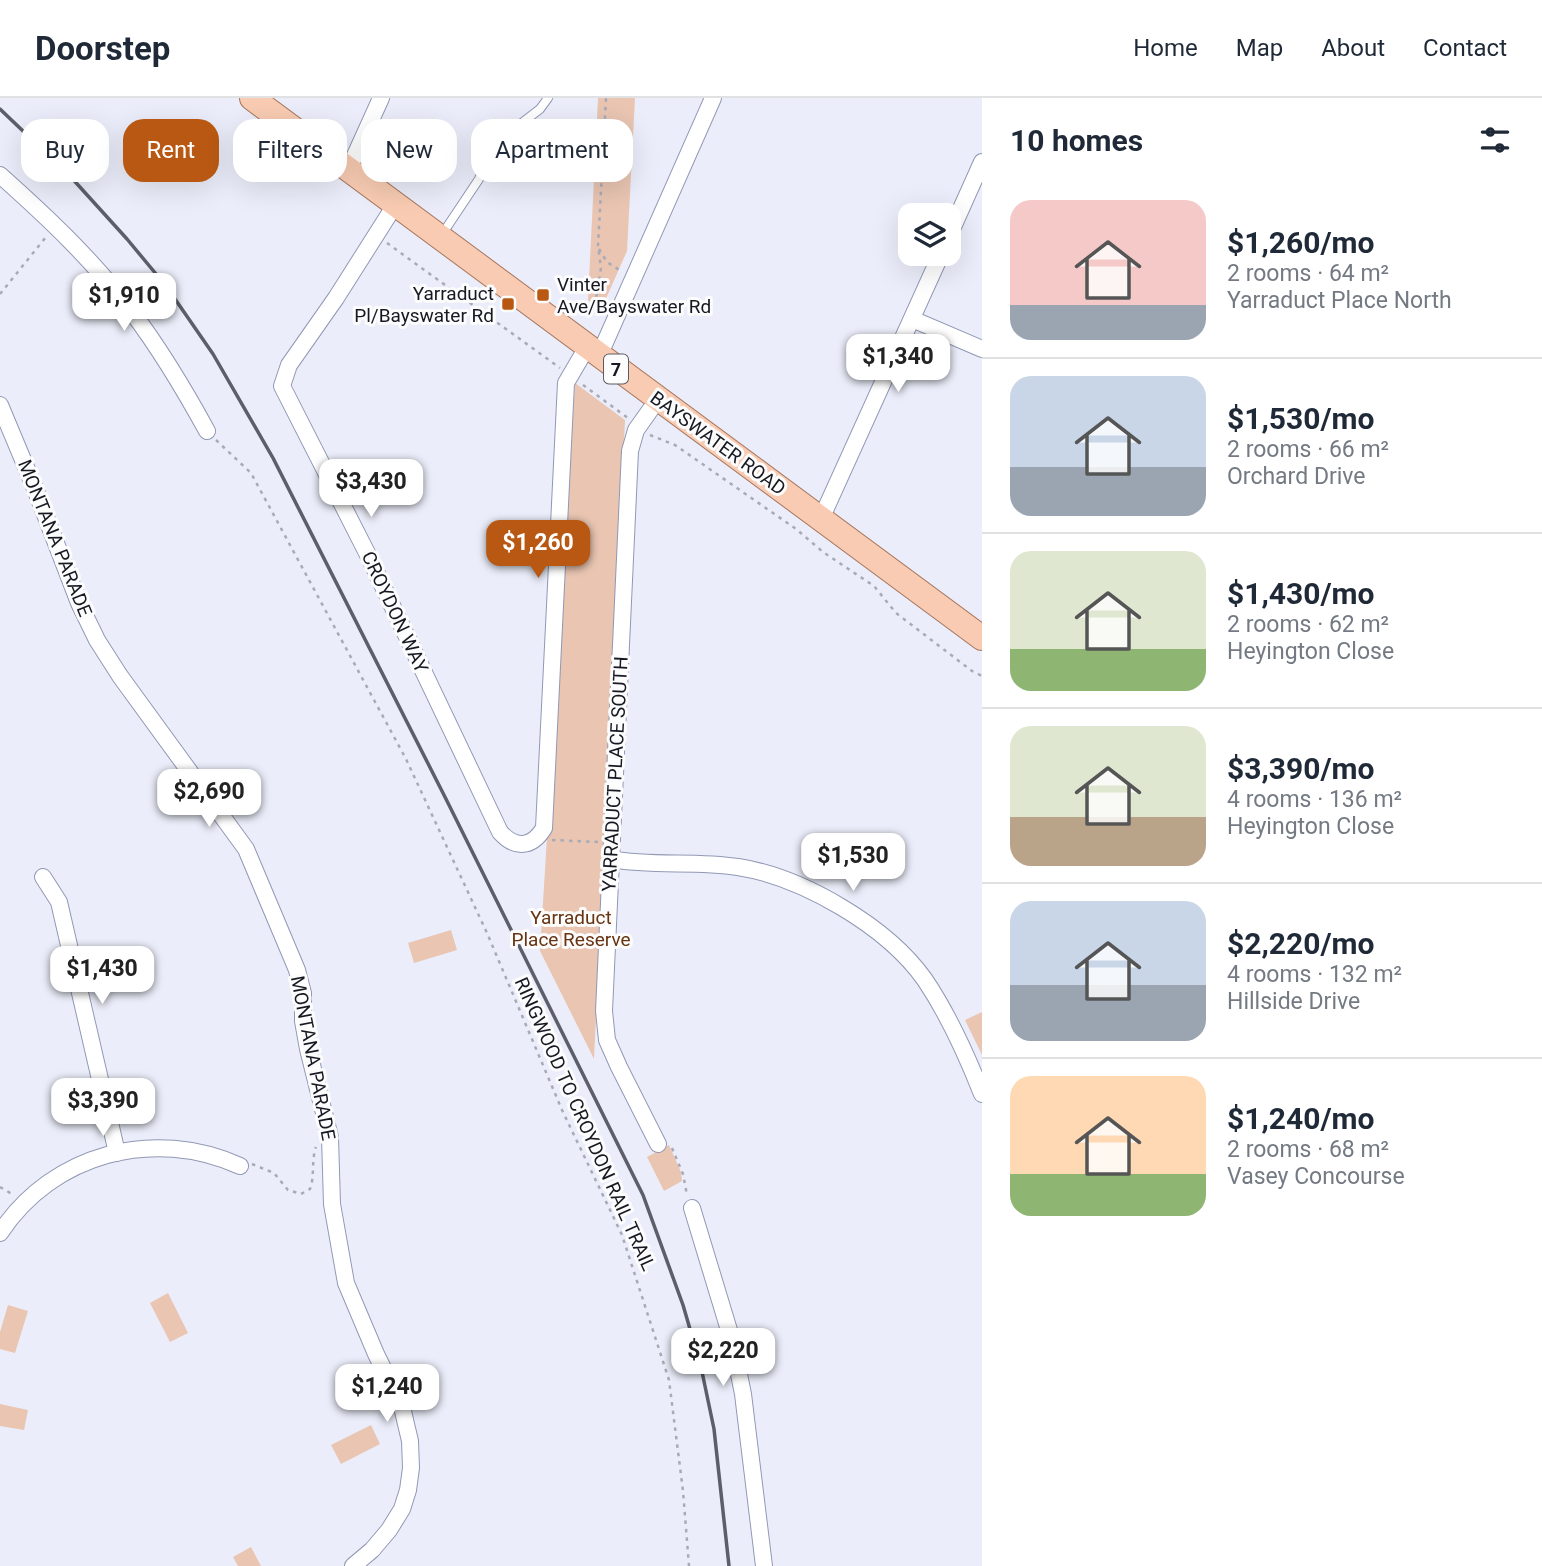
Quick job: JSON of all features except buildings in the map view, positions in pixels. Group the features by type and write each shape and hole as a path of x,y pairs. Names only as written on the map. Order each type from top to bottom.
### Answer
{"main road":[{"name":"BAYSWATER ROAD","path":"252,98 982,638"}],"street":[{"path":"348,171 381,98"},
{"path":"541,832 566,383 593,352 634,278 713,98"},
{"path":"961,209 982,162"},
{"path":"0,175 55,227 131,311 180,381 206,431"},
{"name":"CROYDON WAY","path":"395,205 289,365 282,386 368,555 500,832 513,844 523,844 541,832"},
{"path":"821,519 936,266"},
{"path":"912,319 982,349"},
{"name":"YARRADUCT PLACE SOUTH","path":"658,399 639,426 630,451 604,1011 607,1040 658,1144"},
{"name":"MONTANA PARADE","path":"0,405 96,640 246,849 297,970 303,993 303,1021 308,1049 330,1137 332,1204 346,1283 402,1408 410,1441 411,1468 408,1490 401,1509 389,1530 372,1550 353,1566"},
{"path":"611,859 644,863 697,861 740,867 776,876 810,889 853,914 905,957 924,979 968,1061 982,1094"},
{"path":"43,877 59,902 117,1153"},
{"path":"0,1233 25,1202 60,1175 88,1161 142,1148 172,1147 203,1152 240,1166"},
{"path":"692,1209 732,1340 743,1394 764,1566"}],"lane":[{"path":"440,239 479,179 493,145 540,109 548,98"}],"path":[{"path":"595,305 601,268 598,246 606,98"},
{"path":"0,294 55,227"},
{"path":"377,235 649,434 675,445 796,529 822,552 874,586 896,612 982,676"},
{"path":"598,246 613,268 634,278"},
{"name":"RINGWOOD TO CROYDON RAIL TRAIL","path":"206,431 251,473 406,759 487,933 567,1121 622,1235 669,1380 689,1566"},
{"path":"541,832 552,840 612,842"},
{"path":"240,1166 249,1162 264,1167 274,1173 288,1190 305,1193 312,1184 312,1157 316,1147 330,1137"},
{"path":"658,1144 668,1139 692,1209"}],"green space":[{"path":"598,98 635,98 633,136 633,119 597,119"},
{"path":"594,182 631,182 627,251 601,310 588,300"},
{"name":"Yarraduct Place Reserve","path":"575,383 625,420 594,1059 540,951"},
{"path":"451,930 457,950 414,963 408,943"},
{"path":"982,1012 982,1055 965,1020"},
{"path":"669,1145 681,1172 682,1181 664,1191 647,1157"},
{"path":"168,1293 188,1333 170,1342 150,1303"},
{"path":"8,1305 28,1311 15,1353 0,1349 0,1332"},
{"path":"0,1404 28,1410 24,1430 0,1426"},
{"path":"371,1425 380,1444 341,1464 331,1445"},
{"path":"251,1547 261,1566 238,1566 233,1557"}],"railway":[{"path":"0,109 69,175 127,239 166,286 213,354 273,458 445,797 643,1195 683,1305 701,1367 714,1429 729,1566"}],"place":[{"name":"Vinter Ave/Bayswater Rd","path":"543,295"},
{"name":"Yarraduct Pl/Bayswater Rd","path":"508,304"}]}
